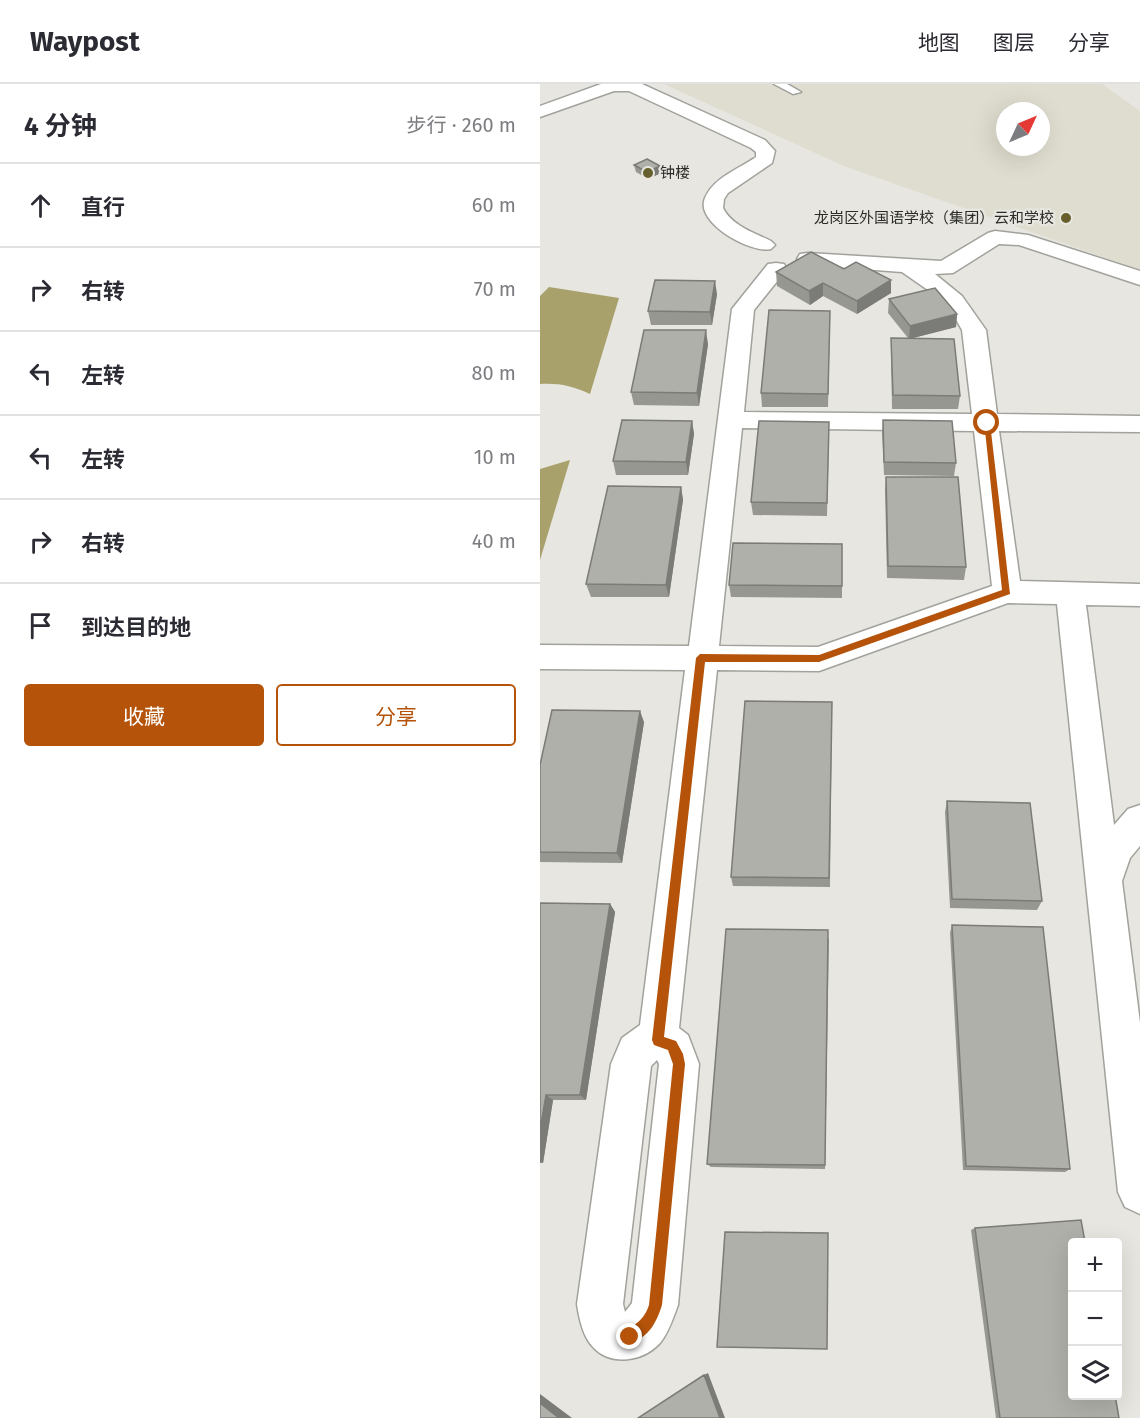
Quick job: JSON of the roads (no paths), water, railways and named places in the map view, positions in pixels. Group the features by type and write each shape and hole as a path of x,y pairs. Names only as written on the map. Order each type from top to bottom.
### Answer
{"street":[{"path":"540,112 620,84 639,89 758,144 766,151 765,159 722,188 714,200 714,212 723,224 770,257 796,267 798,247"},
{"path":"540,91 562,104"},
{"path":"658,1040 700,658 743,309 770,257 798,247 908,266 945,268 995,237 1021,239 1140,278"},
{"path":"908,266 949,293 968,317 977,343 1007,592"},
{"path":"729,420 1140,424"},
{"path":"540,657 819,658 1007,592 1140,596"},
{"path":"1070,593 1140,1186"},
{"path":"1104,882 1116,849 1140,820"},
{"path":"658,1040 672,1045 679,1064 655,1305 651,1319 642,1331 630,1337 618,1337 607,1330 601,1318 600,1304 631,1064 634,1053 642,1045 658,1040"}],"lane":[{"path":"779,84 796,92"}],"place":[{"name":"钟楼","path":"648,173"},
{"name":"龙岗区外国语学校（集团）云和学校","path":"1066,218"}]}
